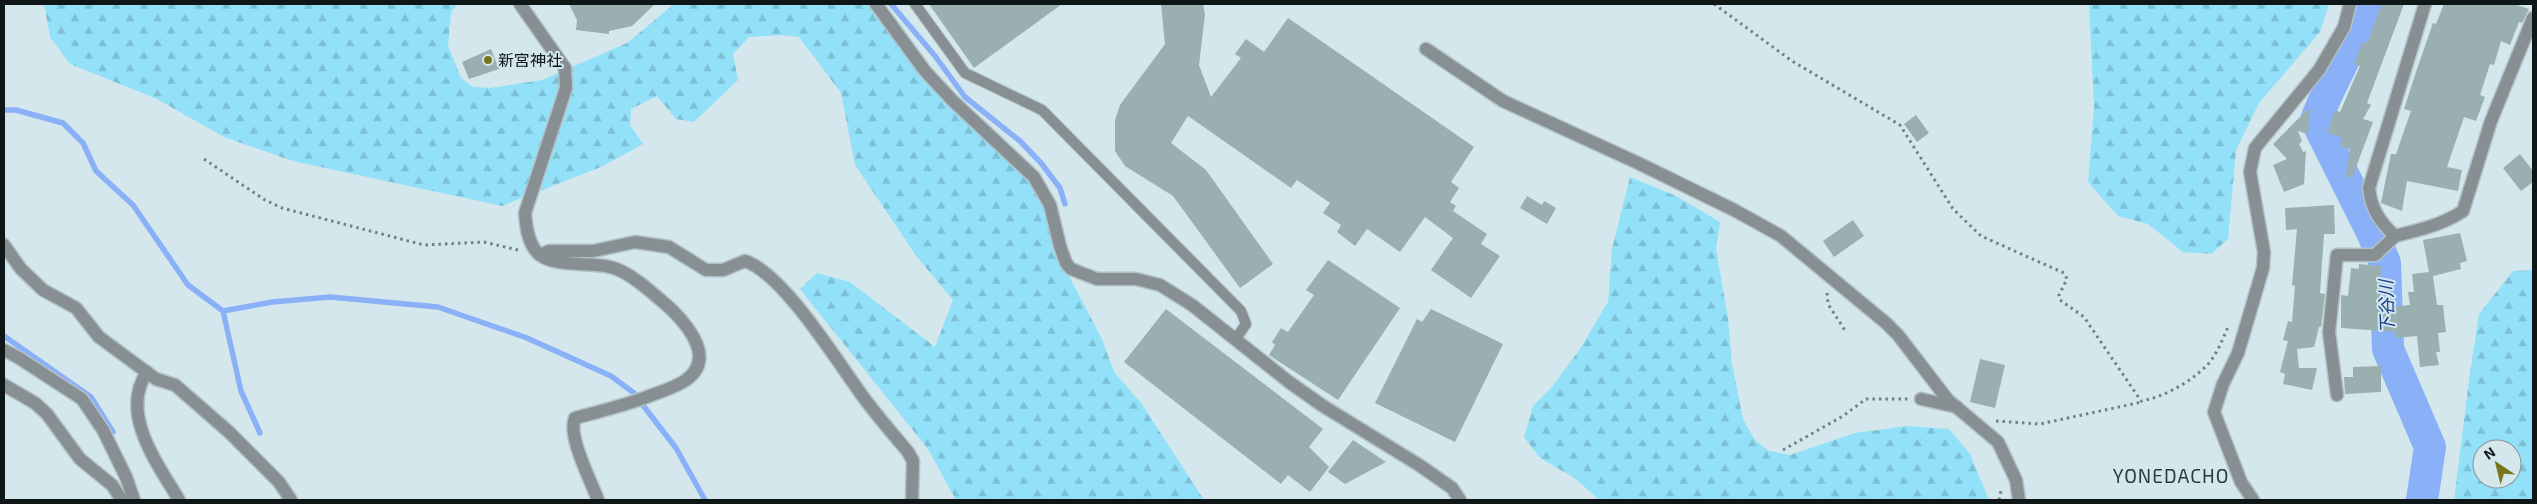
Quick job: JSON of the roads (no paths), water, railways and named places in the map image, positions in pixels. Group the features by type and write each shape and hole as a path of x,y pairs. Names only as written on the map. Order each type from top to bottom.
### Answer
{"street":[{"path":"520,4 565,68 566,88 525,213 526,227 532,244 540,255 554,260 612,267 658,297 681,319 698,345 698,364 686,380 627,405 576,418 573,424 574,436 598,500"},
{"path":"876,4 926,71 952,100 1034,177 1050,205 1060,246 1071,269 1097,279 1136,279 1160,285 1192,305 1323,406 1420,465 1452,488 1460,500"},
{"path":"2253,500 2241,482 2214,412 2223,384 2238,353 2263,268 2264,252 2250,172 2255,148 2319,70 2344,27 2350,4"},
{"path":"2395,236 2383,225 2370,204 2369,188 2425,4"},
{"path":"2337,395 2329,332 2337,254 2375,255 2395,236 2432,227 2451,220 2464,211 2492,121 2533,18"},
{"path":"1426,49 1503,101 1638,163 1734,210 1781,236 1836,280 1898,335 1948,400 1998,442 2004,450 2016,480 2019,500"},
{"path":"540,255 549,251 593,251 635,242 669,247 706,270 723,270 746,261 758,265 787,293 866,400 908,452 913,461 912,500"},
{"path":"4,245 21,269 43,290 76,308 99,337 156,379 175,385 229,432 279,482 290,500"},
{"path":"4,350 82,399 103,430 126,477 134,500"},
{"path":"147,372 140,382 137,395 136,411 139,425 179,500"},
{"path":"4,385 35,403 46,414 80,459 112,485 122,500"},
{"path":"1921,399 1957,407"}],"lane":[{"path":"915,4 965,73 1042,110 1241,311 1246,324 1235,340"}],"waterway":[{"path":"891,4 935,56 965,97 1020,141 1041,163 1060,188 1065,204"},
{"name":"下谷川","path":"2368,4 2363,19 2316,120 2372,232 2385,263 2388,349 2430,447 2422,500"},
{"path":"4,110 16,110 63,123 83,143 96,171 133,205 188,285 223,311 241,391 260,433"},
{"path":"223,311 272,302 330,297 438,307 527,338 611,376 634,393"},
{"path":"4,336 91,397 113,432"},
{"path":"642,404 676,448 705,500"}],"place":[{"name":"新宮神社","path":"488,60"}],"district":[{"name":"YONEDACHO","path":"2171,476"}]}
